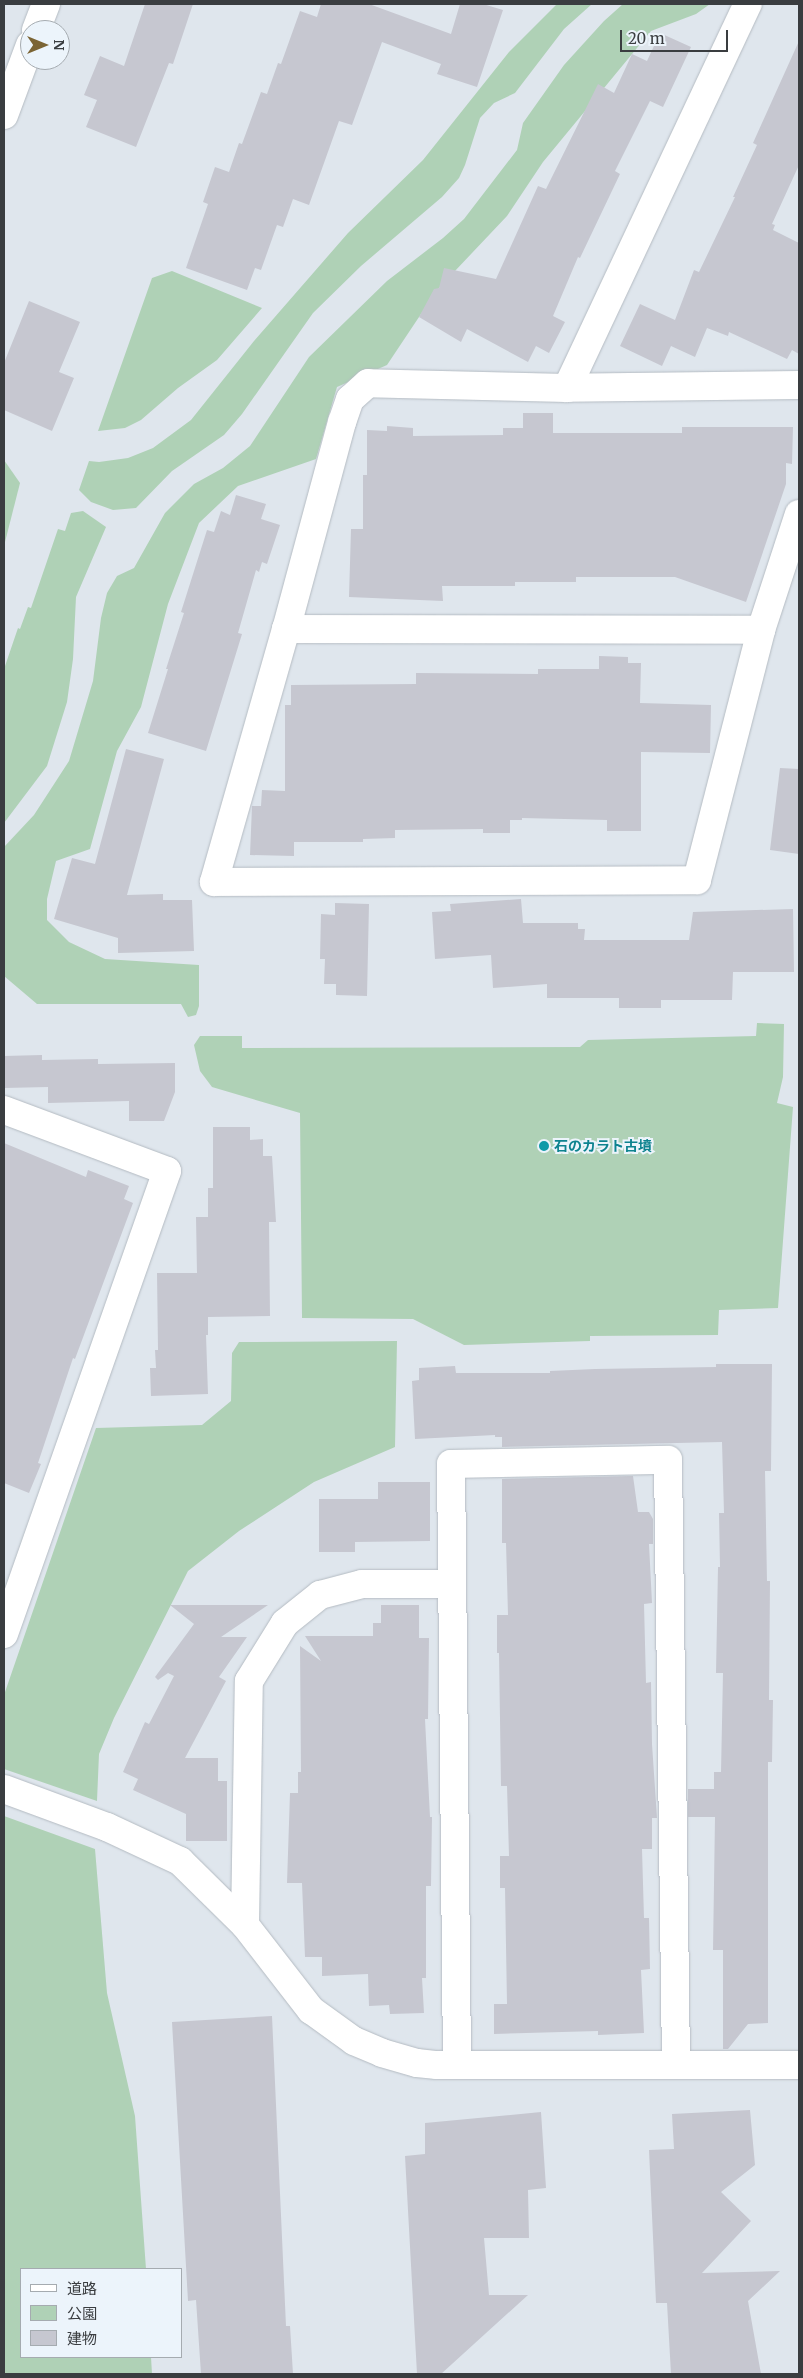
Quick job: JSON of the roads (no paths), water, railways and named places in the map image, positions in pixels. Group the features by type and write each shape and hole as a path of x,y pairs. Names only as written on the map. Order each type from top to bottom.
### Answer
{"street":[{"path":"40,20 46,4"},
{"path":"567,388 748,4"},
{"path":"4,115 21,70"},
{"path":"799,384 567,388 368,383 350,399 342,422 286,629 214,882 697,880 761,630 799,514"},
{"path":"286,629 761,630"},
{"path":"4,1110 167,1171 4,1634"},
{"path":"457,2064 450,1464 668,1460 676,2065"},
{"path":"245,1925 249,1681 285,1623 320,1595 362,1584 450,1584"},
{"path":"4,1788 107,1827 180,1861 245,1925 310,2010 332,2027 354,2040 399,2059 437,2065 799,2065"}],"place":[{"name":"石のカラト古墳","path":"544,1146"}]}
